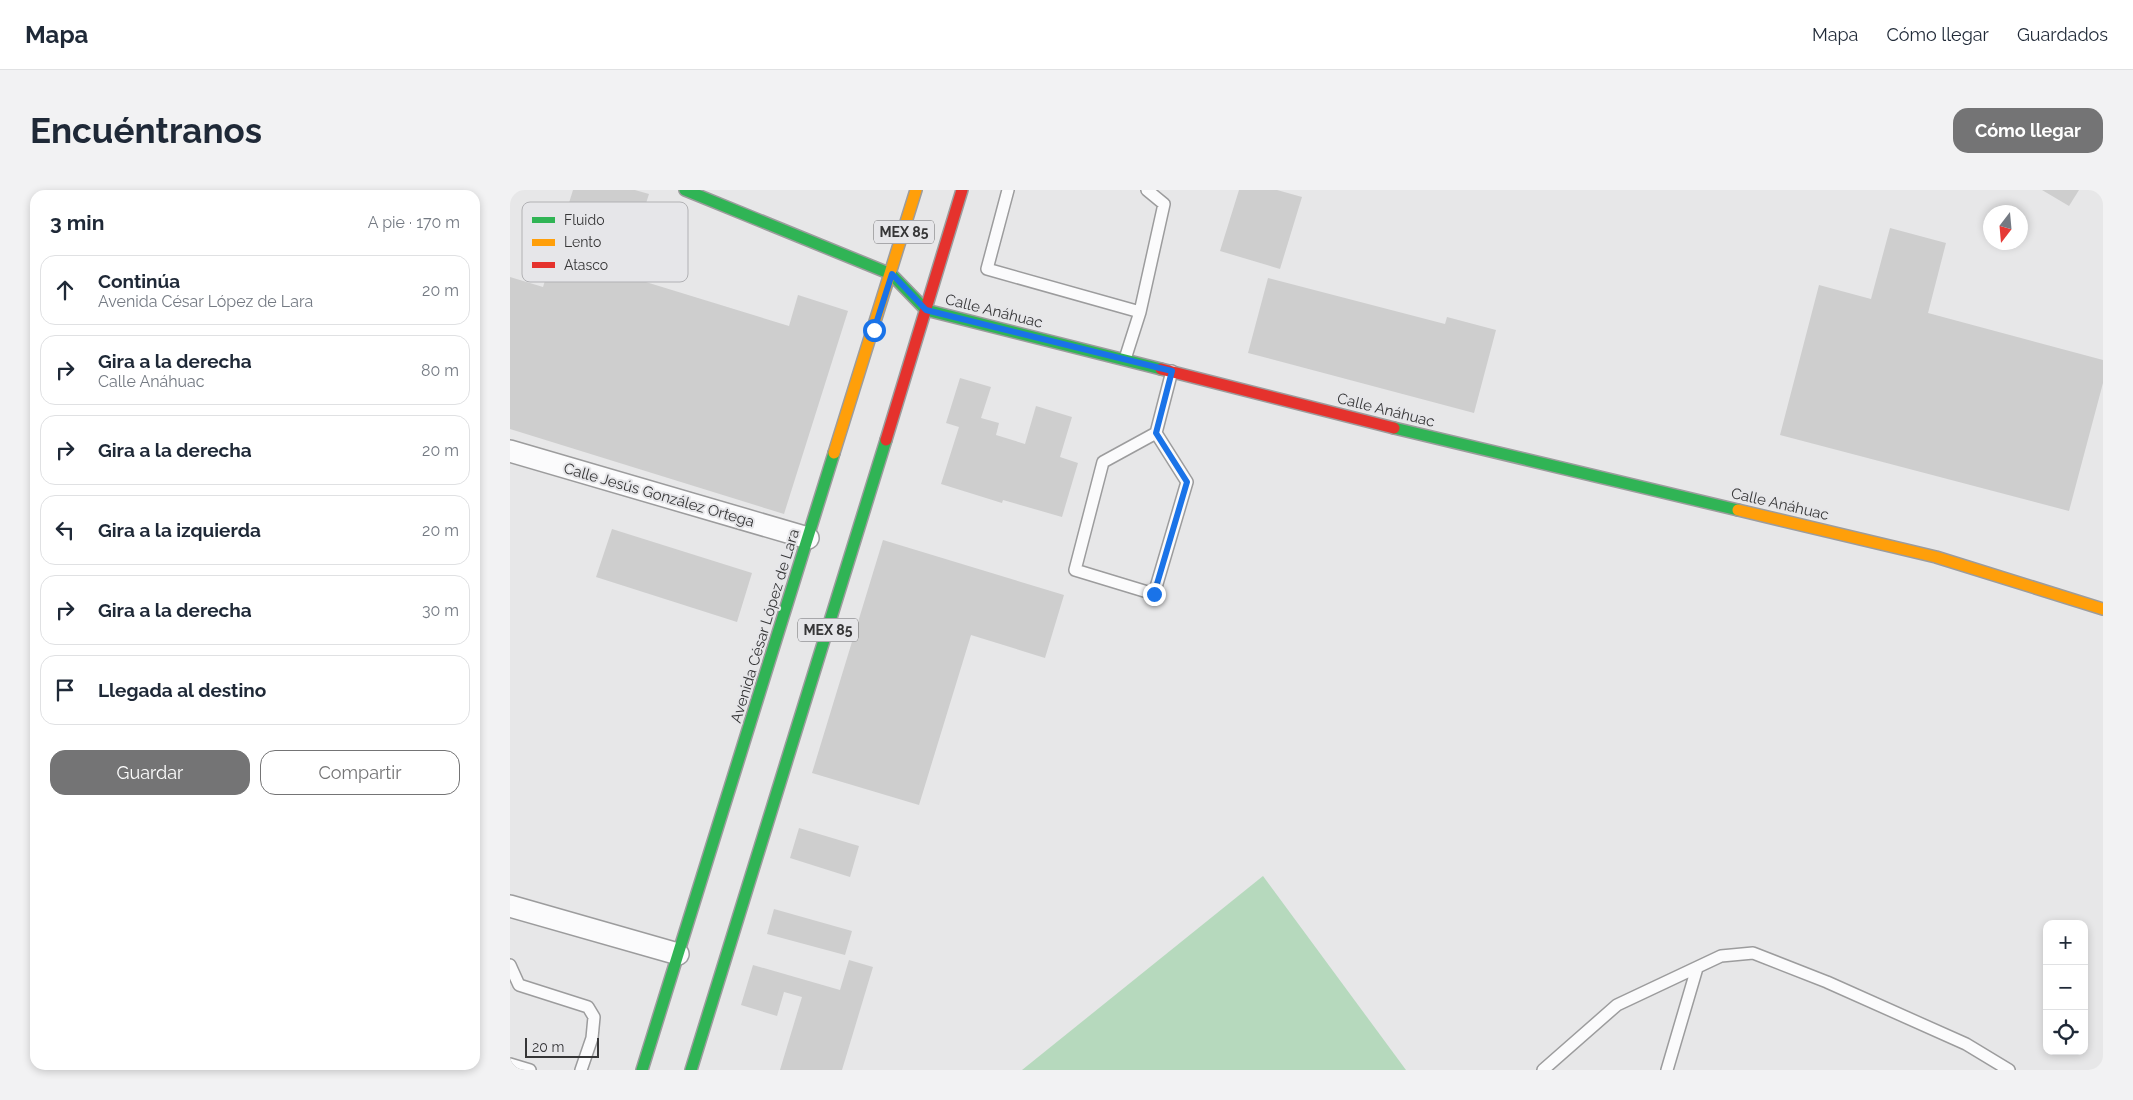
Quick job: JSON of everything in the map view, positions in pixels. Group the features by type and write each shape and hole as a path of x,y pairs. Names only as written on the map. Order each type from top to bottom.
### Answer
{"main road":[{"name":"Calle Anáhuac","path":"685,190 892,274 926,310 1377,424 1936,557 2103,609"},
{"name":"Avenida César López de Lara","path":"642,1070 892,274 916,190"},
{"name":"MEX 85","path":"691,1070 962,190"}],"street":[{"name":"Calle Jesús González Ortega","path":"510,452 808,538"},
{"path":"510,906 678,954"}],"lane":[{"path":"1008,190 987,269 1140,312"},
{"path":"1125,359 1140,312 1164,204 1147,190"},
{"path":"1156,433 1103,462 1074,570 1154,594 1187,482 1156,433 1172,371"},
{"path":"1543,1070 1617,1005 1721,956 1753,953 1827,982 1966,1044 2009,1070"},
{"path":"510,965 514,983 588,1007 594,1017 592,1038 581,1070"},
{"path":"1667,1070 1697,968"},
{"path":"510,1064 530,1070"}],"green space":[{"path":"1263,876 1406,1070 1022,1070"}],"building":[{"path":"573,190 635,190 649,194 646,202 569,202"},
{"path":"1239,190 1277,190 1302,197 1280,269 1220,251"},
{"path":"2042,190 2079,190 2069,206"},
{"path":"1890,228 1946,243 1928,313 2103,360 2103,383 2069,511 1780,435 1819,285 1871,299"},
{"path":"510,277 543,287 545,282 646,282 789,326 798,295 848,311 784,514 510,429"},
{"path":"1268,278 1445,324 1447,317 1496,330 1474,413 1248,353"},
{"path":"960,378 991,387 981,418 999,423 996,435 1025,444 1036,406 1072,417 1060,457 1078,463 1062,517 1003,500 1002,503 941,484 959,427 946,423"},
{"path":"612,529 752,573 737,622 596,577"},
{"path":"883,540 1064,595 1045,658 971,635 919,805 812,773"},
{"path":"799,828 859,846 850,877 790,858"},
{"path":"774,909 852,931 845,955 767,934"},
{"path":"849,960 873,967 842,1070 780,1070 802,997 784,992 777,1016 741,1005 753,965 840,990"}],"traffic: fast":[{"path":"685,190 891,274 926,310 1161,369"},
{"path":"1394,428 1738,510"},
{"path":"691,1070 886,440"},
{"path":"642,1070 834,453"}],"traffic: slow":[{"path":"834,453 916,190"},
{"path":"1738,510 1936,557 2103,609"}],"traffic: jam":[{"path":"886,440 962,190"},
{"path":"1161,369 1394,428"}],"route":[{"path":"874,330 892,274 926,310 1172,371 1156,433 1187,482 1154,594"}]}
